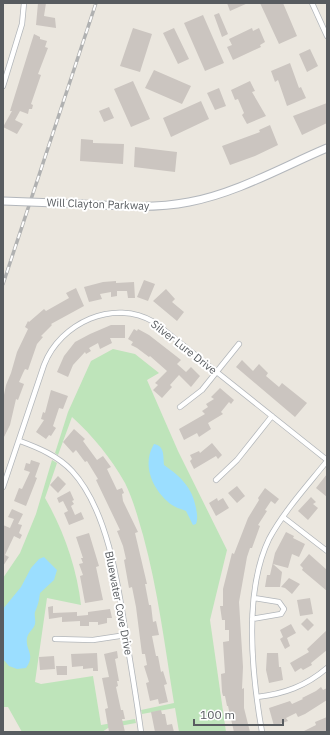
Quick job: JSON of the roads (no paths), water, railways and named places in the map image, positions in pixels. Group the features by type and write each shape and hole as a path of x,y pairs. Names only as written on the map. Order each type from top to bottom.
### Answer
{"street":[{"path":"3,86 22,24 24,3"},
{"path":"312,3 327,36"},
{"name":"Will Clayton Parkway","path":"3,201 142,207 188,202 234,189 327,148"},
{"name":"Silver Lure Drive","path":"3,486 20,441 44,365 52,349 72,329 98,316 122,312 145,317 327,460"},
{"path":"180,407 202,390 239,344"},
{"path":"216,480 237,460 272,416"},
{"name":"Bluewater Cove Drive","path":"20,441 45,451 63,463 85,489 107,540 117,582 141,732"},
{"path":"262,732 257,697 252,619 256,581 263,554 283,517 327,460"},
{"path":"283,517 327,551"},
{"path":"252,619 275,616 281,614 284,609 279,602 254,598"},
{"path":"55,639 93,640 126,635"},
{"path":"257,697 278,694 299,687 327,668"}],"water":[{"path":"154,444 158,445 162,449 164,465 181,478 189,488 197,512 196,524 193,525 186,511 174,506 159,493 151,477 149,469 150,452"},
{"path":"44,557 57,570 54,580 40,593 35,613 35,624 27,638 27,646 30,656 29,663 26,668 17,669 9,666 3,659 3,609 21,587 31,568 39,559"}],"railway":[{"path":"3,284 96,3"}]}
